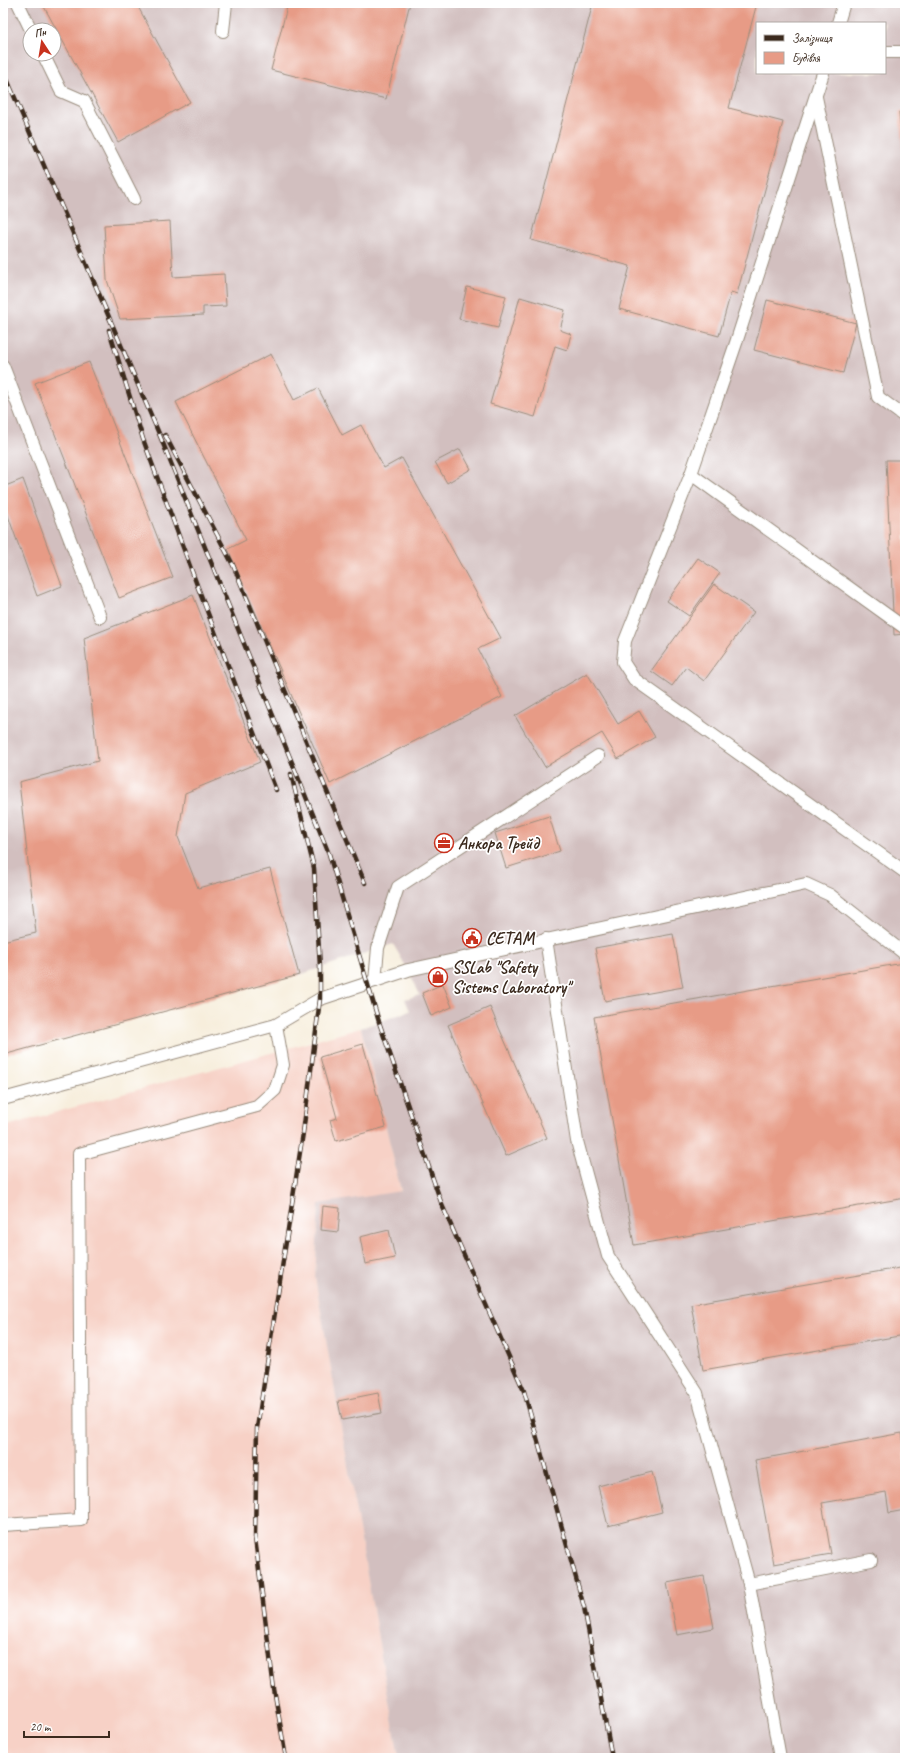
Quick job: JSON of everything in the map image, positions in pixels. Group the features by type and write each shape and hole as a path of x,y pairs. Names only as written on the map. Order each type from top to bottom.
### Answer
{"lane":[{"path":"18,3 27,22"},
{"path":"223,31 226,3"},
{"path":"838,22 844,3"},
{"path":"886,52 905,52"},
{"path":"47,62 61,91 84,101 134,199"},
{"path":"823,74 736,344 691,474 625,641 623,662 634,679 905,872"},
{"path":"816,95 878,397 905,417"},
{"path":"3,366 100,617"},
{"path":"691,474 905,628"},
{"path":"375,981 378,948 398,887 598,756"},
{"path":"3,1099 276,1025 320,999 408,970 806,884 830,895 905,954"},
{"path":"546,939 577,1141 608,1256 697,1393 749,1584 780,1758"},
{"path":"3,1525 81,1520 79,1154 257,1106 275,1090 283,1065 276,1025"},
{"path":"749,1584 870,1560"}],"shaded area":[{"path":"3,3 905,3 905,1758 399,1758 315,1277 319,1204 401,1191 361,1028 410,1011 405,999 420,995 393,944 299,975 3,1055"},
{"path":"361,1028 401,1192 319,1205 315,1277 399,1758 3,1758 3,1127"}],"building":[{"path":"42,3 136,3 190,102 118,142 62,40 62,22 52,22"},
{"path":"288,3 410,3 386,99 271,70"},
{"path":"593,3 757,3 729,108 783,122 737,294 731,292 719,336 619,309 630,266 531,240"},
{"path":"905,111 905,164 904,164 899,112"},
{"path":"170,221 173,277 224,274 226,306 203,307 203,315 120,319 107,280 104,225"},
{"path":"467,287 506,296 498,328 459,319"},
{"path":"520,297 565,310 560,330 571,334 567,350 555,346 535,417 490,404"},
{"path":"767,300 856,323 843,373 754,350"},
{"path":"271,354 294,400 318,388 342,435 361,425 384,468 402,458 501,638 478,649 502,697 330,784 228,549 246,540 176,402"},
{"path":"89,362 173,577 119,598 35,383"},
{"path":"460,449 471,469 447,483 435,462"},
{"path":"886,460 905,460 905,634 894,635"},
{"path":"23,479 62,586 37,596 3,502 3,487"},
{"path":"698,558 720,573 689,616 667,601"},
{"path":"714,584 754,612 704,681 686,667 672,686 651,671"},
{"path":"193,595 260,762 185,793 178,837 198,888 270,869 299,975 3,1055 3,941 36,933 19,782 98,761 84,638"},
{"path":"587,673 618,724 639,711 655,737 618,759 602,733 545,767 515,716"},
{"path":"549,816 560,851 506,868 495,833"},
{"path":"673,934 683,987 605,1001 595,948"},
{"path":"903,963 905,972 905,1198 634,1245 594,1017"},
{"path":"443,984 452,1007 431,1016 422,993"},
{"path":"490,1007 547,1138 506,1156 448,1025"},
{"path":"363,1044 386,1127 336,1141 330,1120 337,1118 320,1057"},
{"path":"323,1206 340,1208 338,1232 321,1230"},
{"path":"389,1230 395,1258 365,1264 360,1237"},
{"path":"905,1267 905,1335 703,1370 691,1304"},
{"path":"378,1393 382,1413 342,1420 338,1401"},
{"path":"902,1433 905,1452 905,1510 889,1513 886,1492 822,1503 831,1554 774,1564 755,1460"},
{"path":"652,1472 662,1512 608,1526 598,1486"},
{"path":"704,1576 714,1628 677,1635 667,1583"}],"railway":[{"path":"3,70 160,436 329,854 379,1022 442,1205 524,1391 584,1607 612,1758"},
{"path":"109,330 143,439 197,585 276,790"},
{"path":"165,435 233,565 365,883"},
{"path":"286,1758 274,1689 255,1538 257,1428 303,1133 320,999 320,967 314,868 291,774"}],"place":[{"name":"Анкора Трейд","path":"444,843"},
{"name":"СЕТАМ","path":"472,938"},
{"name":"SSLab \"Safety Sistems Laboratory\"","path":"438,977"}]}
